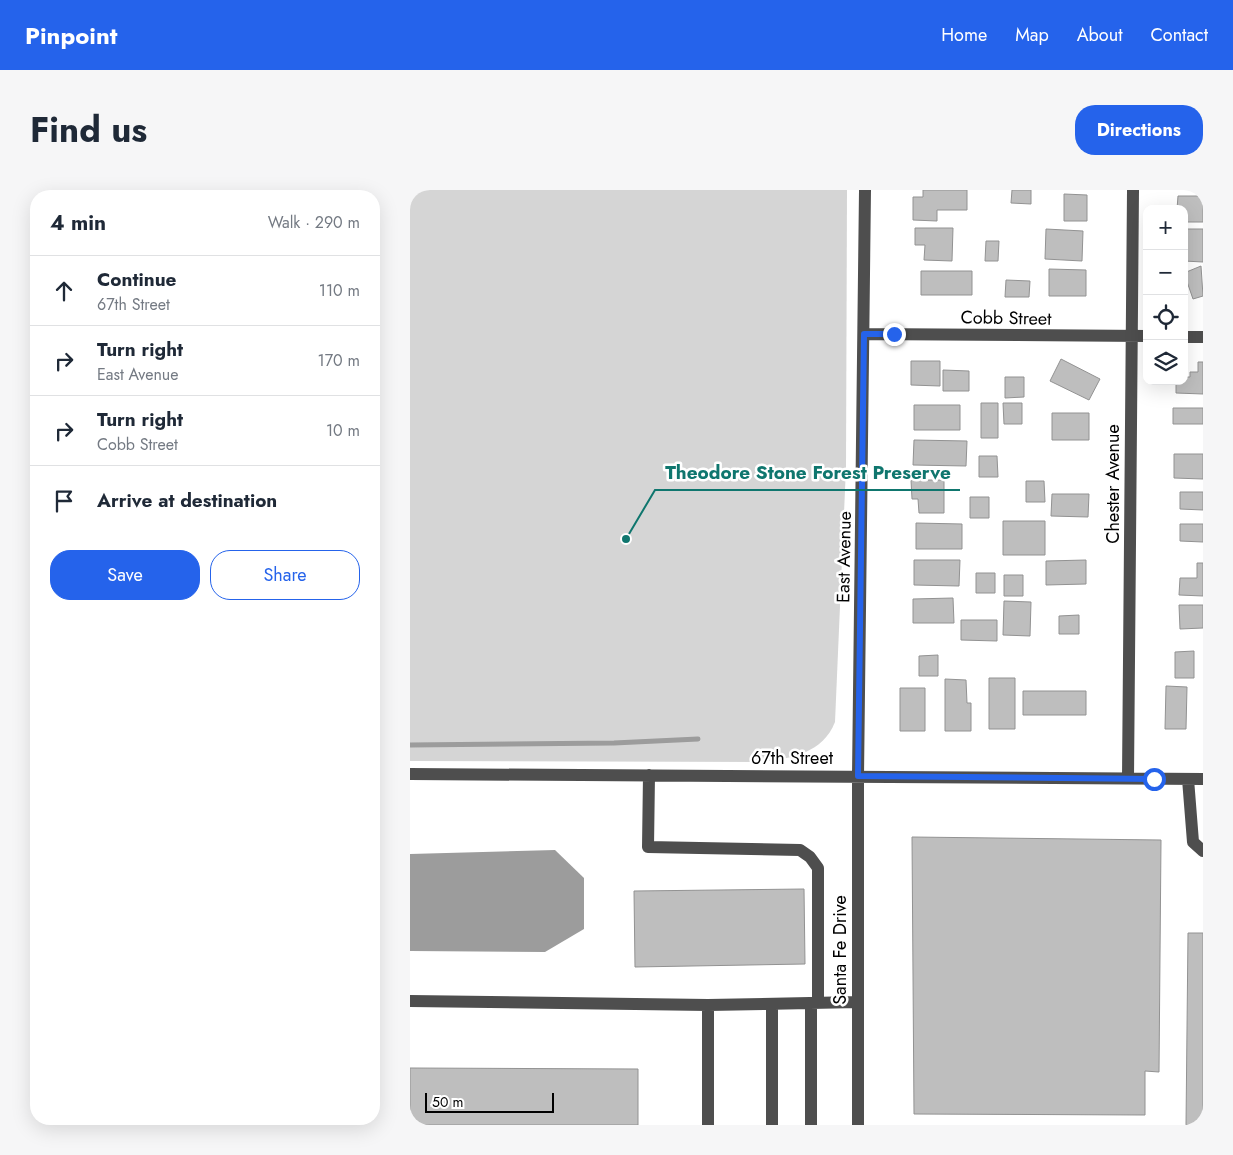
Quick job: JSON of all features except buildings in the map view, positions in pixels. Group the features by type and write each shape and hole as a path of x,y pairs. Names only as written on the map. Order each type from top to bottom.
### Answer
{"street":[{"name":"East Avenue","path":"858,776 865,190"},
{"name":"Chester Avenue","path":"1128,778 1133,190"},
{"name":"Cobb Street","path":"864,334 1143,336"},
{"path":"1188,337 1203,337"},
{"name":"67th Street","path":"410,774 1203,779"},
{"path":"649,775 648,847 800,850 810,857 818,868 811,1125"},
{"name":"Santa Fe Drive","path":"858,776 858,1125"},
{"path":"1188,779 1192,842 1203,851"},
{"path":"410,1000 708,1005 858,1002"},
{"path":"772,1004 772,1125"},
{"path":"708,1005 708,1125"}],"shaded area":[{"path":"410,190 847,190 846,467 835,722 823,741 815,747 795,756 762,762 410,761"},
{"path":"555,850 584,878 584,929 545,952 410,951 410,854"}],"waterway":[{"path":"410,745 614,743 698,739"}],"place":[{"name":"Theodore Stone Forest Preserve","path":"626,539"}],"route":[{"path":"894,334 864,334 858,776 1154,779"}]}
